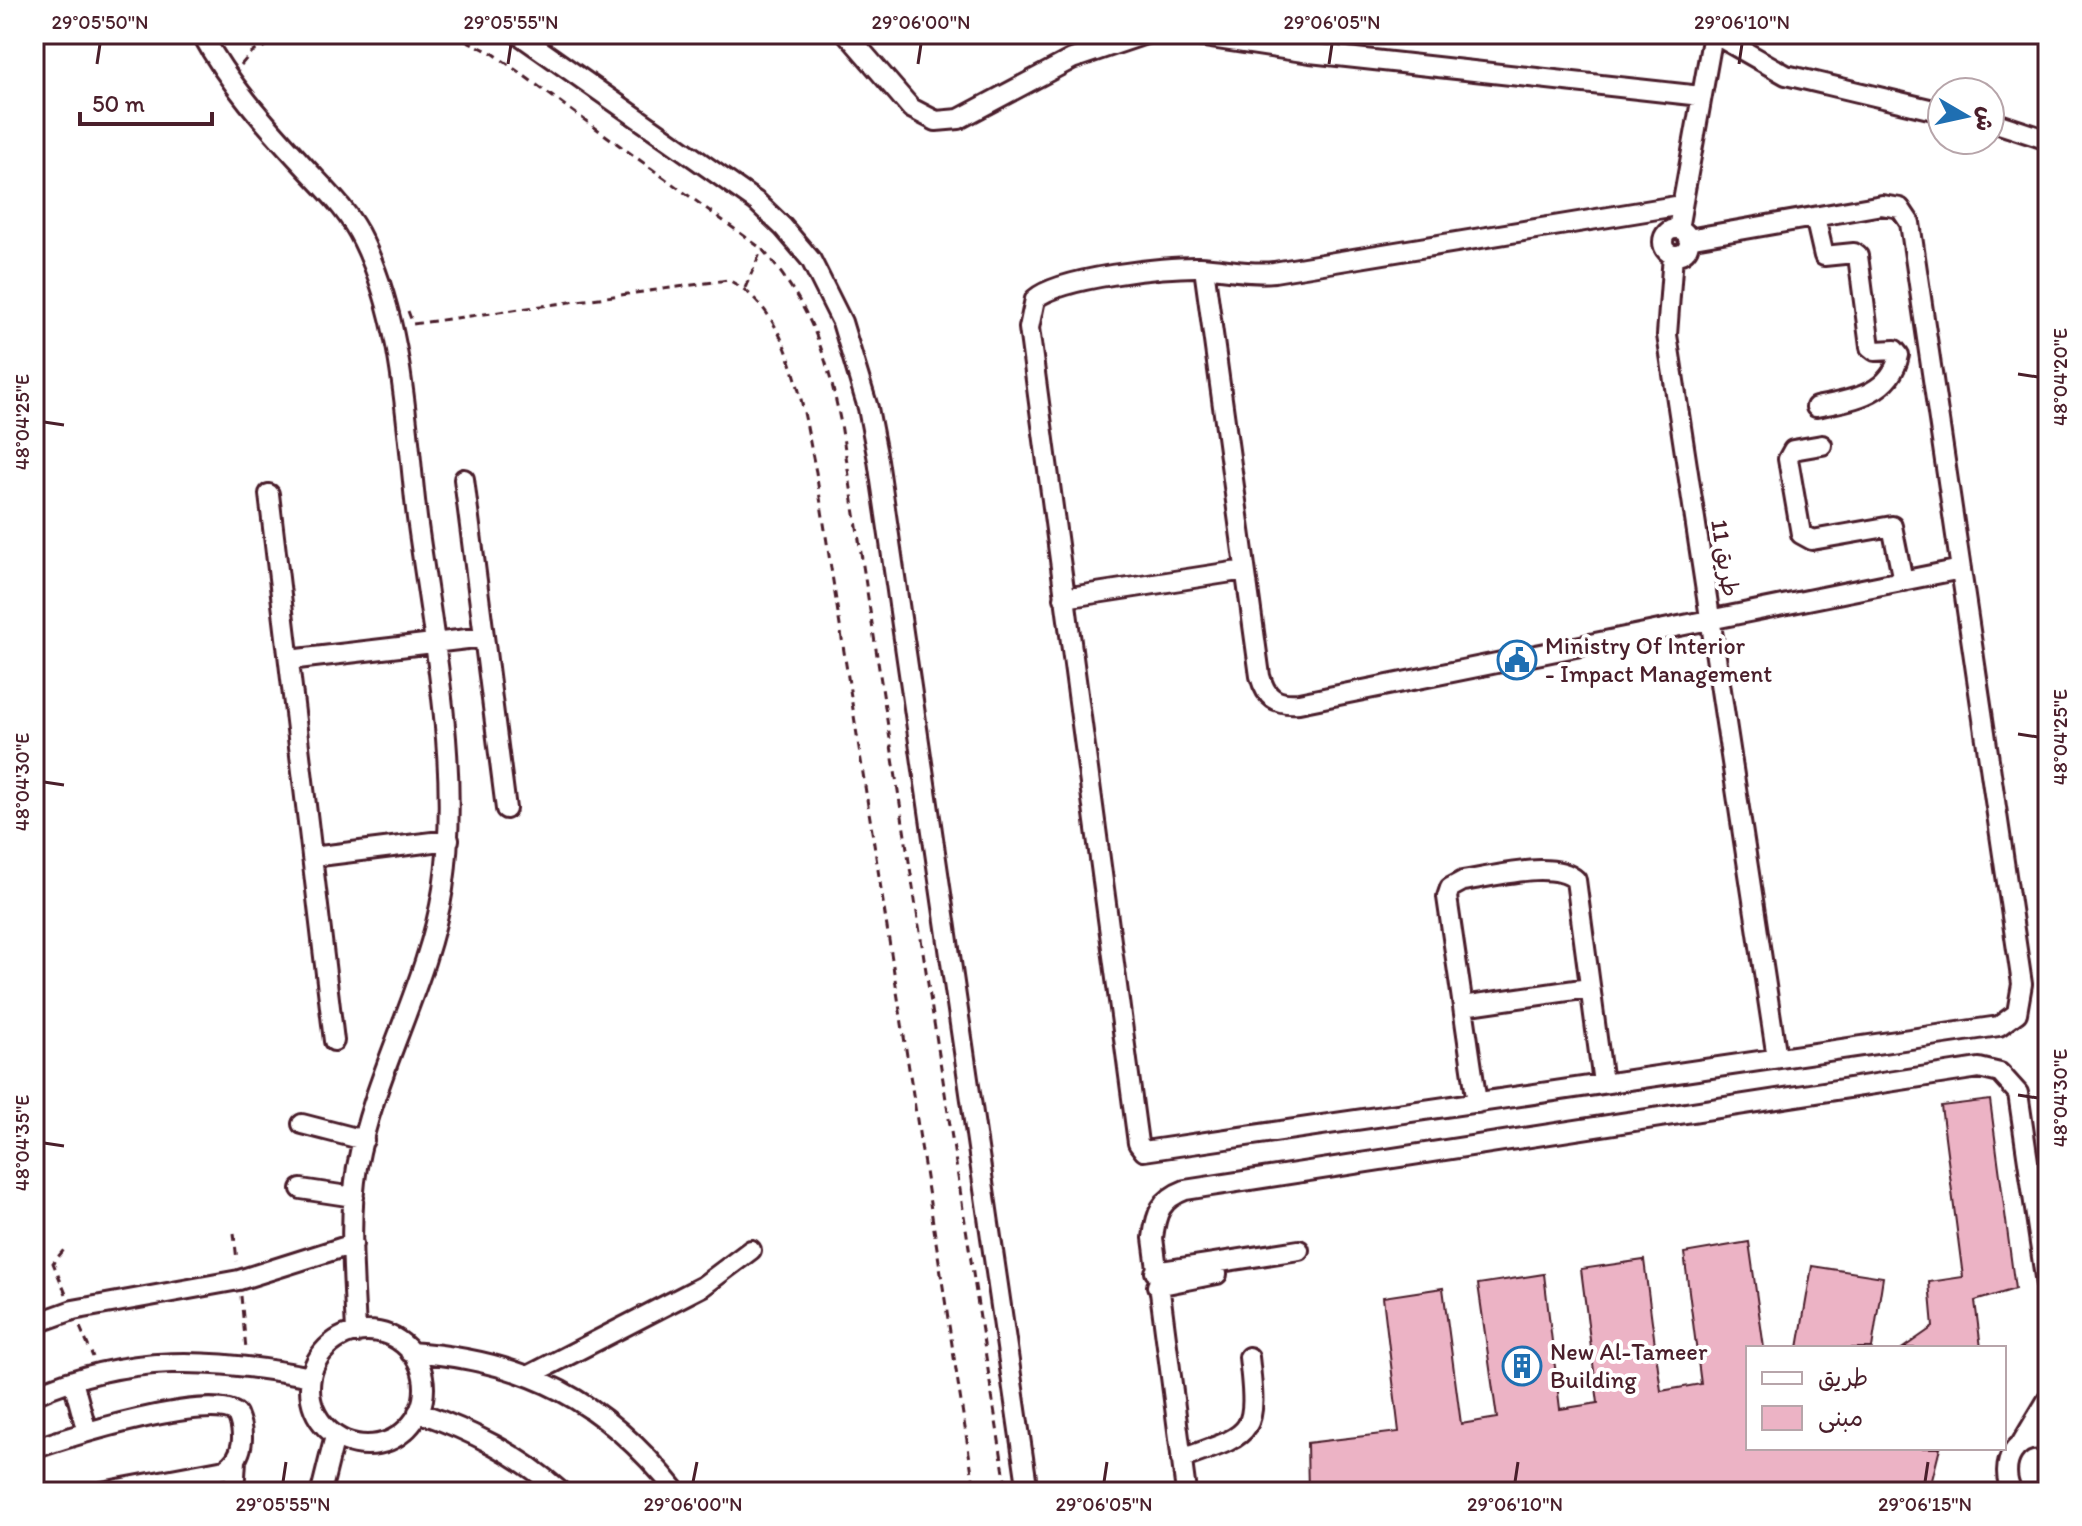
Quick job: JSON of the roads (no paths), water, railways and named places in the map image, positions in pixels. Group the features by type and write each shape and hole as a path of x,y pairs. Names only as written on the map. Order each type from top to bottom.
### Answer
{"street":[{"path":"518,34 757,202 811,260 842,322 868,408 878,460 1028,1492"},
{"path":"847,34 911,108 936,121 959,119 1072,59 1146,34"},
{"path":"1184,34 1310,53 1701,96"},
{"path":"1682,205 1274,272 1175,268 1054,286 1035,299 1029,328 1115,990 1140,1148 1155,1152 1999,1026 2010,1021 2021,1003 2022,984 1910,223 1900,208 1882,205 1683,234 1682,205 1713,34 1786,75 1926,108"},
{"path":"207,36 249,106 346,211 362,238 381,284 396,351 433,643 448,784 449,840 442,894 419,976 364,1140 354,1197 356,1333"},
{"path":"2006,126 2048,140"},
{"path":"1815,217 1824,256 1854,253 1858,256 1870,347 1878,351 1895,350 1899,355 1892,375 1873,391 1816,407"},
{"name":"طريق 11","path":"1683,234 1668,231 1663,240 1665,250 1673,255 1667,335 1777,1058"},
{"path":"1204,268 1263,689 1270,698 1289,704 1961,569"},
{"path":"1822,445 1793,450 1788,459 1801,534 1812,540 1892,526 1903,581"},
{"path":"464,479 506,809"},
{"path":"269,494 334,1041"},
{"path":"1064,598 1245,570"},
{"path":"289,660 484,637"},
{"path":"312,857 449,840"},
{"path":"1477,1103 1447,897 1450,888 1463,881 1548,869 1570,874 1576,880 1603,1083"},
{"path":"1463,1006 1589,988"},
{"path":"1186,1492 1153,1238 1160,1206 1170,1196 1185,1190 1979,1068 2000,1073 2018,1093 2048,1298"},
{"path":"302,1124 364,1140"},
{"path":"301,1189 354,1197"},
{"path":"34,1324 73,1310 239,1280 353,1244"},
{"path":"530,1375 703,1286 751,1250"},
{"path":"1156,1279 1299,1255"},
{"path":"356,1333 390,1337 410,1352 423,1383 418,1412 407,1428 382,1443 363,1445 335,1436 316,1413 310,1394 311,1377 326,1349 356,1333"},
{"path":"410,1352 483,1360 548,1382 604,1418 677,1492"},
{"path":"1181,1455 1239,1423 1244,1409 1244,1358"},
{"path":"34,1395 99,1372 163,1361 235,1363 311,1377"},
{"path":"73,1381 87,1432"},
{"path":"2012,1492 2005,1473 2007,1461 2048,1399"},
{"path":"34,1449 87,1432 196,1408 225,1407 237,1414 241,1423 242,1446 236,1460 234,1492"},
{"path":"418,1412 475,1434 512,1454 561,1492"},
{"path":"321,1492 335,1436"},
{"path":"2021,1444 2031,1439 2048,1441"},
{"path":"102,1492 214,1472 225,1469 236,1460"}],"place":[{"name":"Ministry Of Interior - Impact Management","path":"1517,660"},
{"name":"New Al-Tameer Building","path":"1522,1366"}]}
